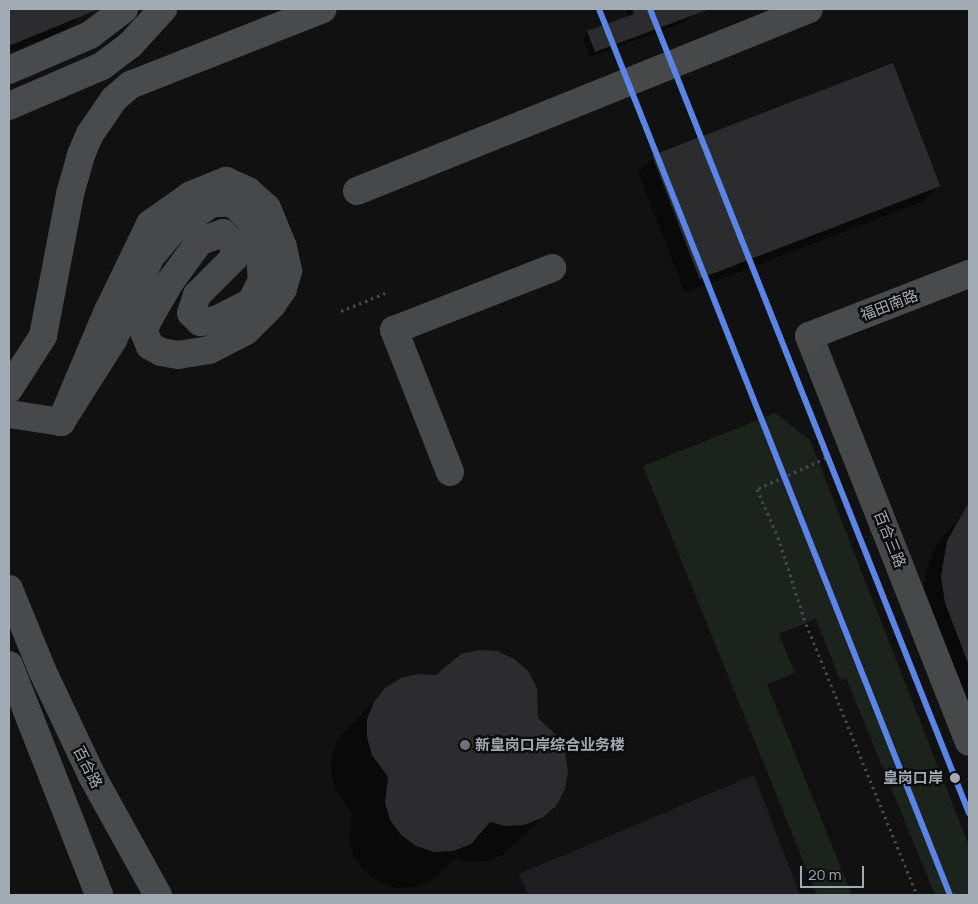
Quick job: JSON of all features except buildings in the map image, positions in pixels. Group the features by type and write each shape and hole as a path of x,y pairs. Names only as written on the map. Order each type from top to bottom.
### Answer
{"main road":[{"path":"9,70 90,35 124,9"},
{"path":"9,106 102,66 130,45 163,9"},
{"path":"9,389 43,336 70,194 90,134 114,99 130,85 323,9"},
{"name":"福田南路","path":"809,336 969,274"},
{"name":"百合路","path":"9,589 18,638 42,670 92,776 158,895"},
{"path":"42,670 11,676 100,895"}],"street":[{"path":"357,191 809,9"},
{"path":"226,181 248,191 267,208 283,247 288,271 283,288 272,305 246,331 209,350 178,355 161,352 150,346 144,332 147,322 170,282 200,241 223,233 234,245 234,258 197,295 191,313 200,322 216,320 251,302 262,280 259,244 250,220 233,203 212,203 174,229 150,258 113,340 61,422 108,311 150,224 190,195 226,181"},
{"path":"450,472 394,330 552,268"},
{"name":"百合三路","path":"809,336 969,742"},
{"path":"9,414 61,422"}],"path":[{"path":"340,311 385,293"},
{"path":"781,338 826,458 757,488 778,537 806,624 917,895"}],"shaded area":[{"path":"775,413 810,440 969,846 969,895 935,895 846,678 840,680 816,619 779,634 795,673 767,684 852,895 817,895 643,466"},
{"path":"754,775 800,895 528,895 519,874"}],"transit line":[{"path":"599,9 950,895"},
{"path":"650,9 969,813"}],"place":[{"name":"新皇岗口岸综合业务楼","path":"465,745"},
{"name":"皇岗口岸","path":"955,778"}]}
